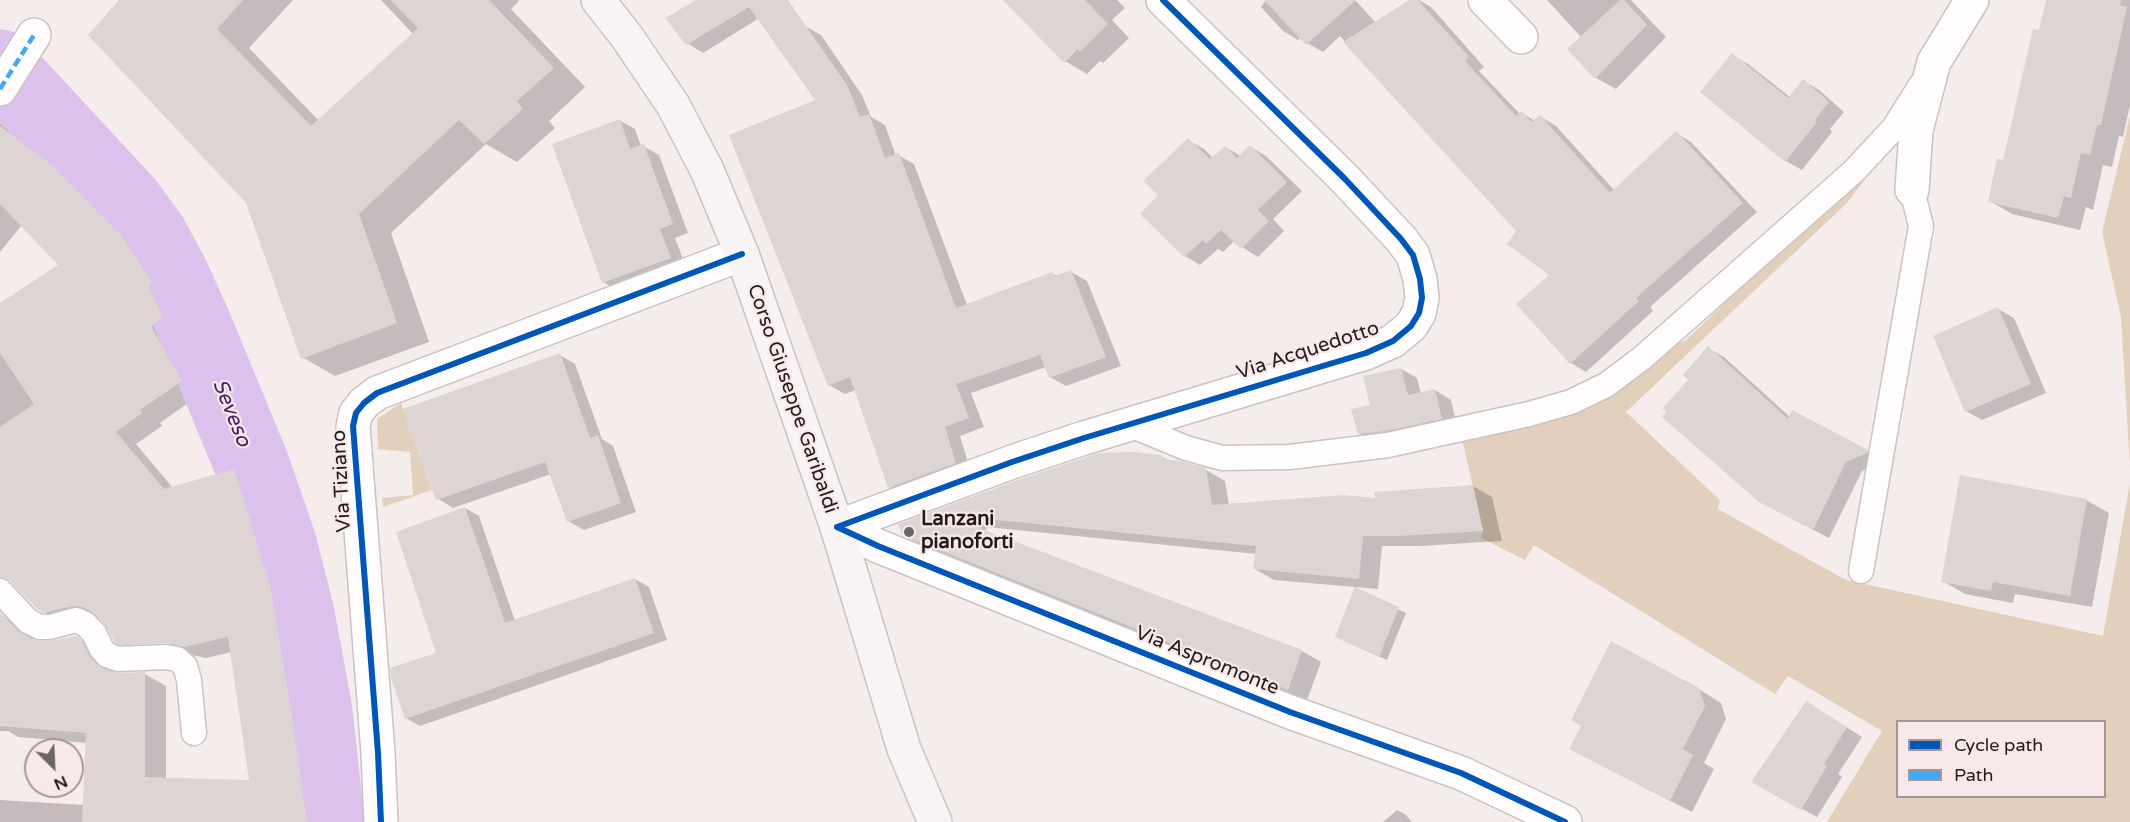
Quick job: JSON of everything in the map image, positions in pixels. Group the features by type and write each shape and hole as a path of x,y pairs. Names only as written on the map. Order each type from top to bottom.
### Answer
{"main road":[{"name":"Corso Giuseppe Garibaldi","path":"598,0 627,37 673,105 707,170 742,254 837,527 904,749 934,822"}],"street":[{"name":"Via Acquedotto","path":"837,527 1012,462 1128,424 1366,353 1393,341 1411,326 1419,313 1422,298 1420,279 1413,255 1401,239 1346,179 1163,0"},
{"path":"1485,0 1521,37"},
{"path":"1912,190 1916,130 1934,62 1972,0"},
{"path":"0,89 34,35"},
{"name":"Via Tiziano","path":"381,822 353,426 356,413 377,393 742,254"},
{"name":"Via Aspromonte","path":"837,527 878,546 1290,712 1461,773 1565,822"}],"lane":[{"path":"1128,424 1186,448 1222,458 1290,457 1388,445 1529,414 1571,402 1606,385 1642,358 1854,171 1894,128 1934,62"},
{"path":"1861,572 1922,226 1912,190"},
{"path":"0,591 28,621 39,627 76,621 86,624 107,655 118,659 166,657 177,659 185,666 189,680 194,733"}],"shaded area":[{"path":"2130,116 2130,468 2121,317 2102,232"},
{"path":"1869,174 1847,203 1626,412 1720,500 1718,509 1846,580 2103,636 2130,483 2130,822 1827,822 1882,731 1788,676 1775,694 1534,545 1525,560 1481,538 1483,530 1462,439 1579,413 1611,397 1674,342 1685,341 1723,305 1721,296 1748,271"},
{"path":"401,403 432,490 383,507 382,498 413,495 410,452 378,449 377,419"}],"building":[{"path":"119,0 243,0 217,29 311,126 418,28 391,0 489,0 554,68 517,101 523,109 484,144 459,120 359,214 397,323 301,359 246,203 88,35"},
{"path":"696,0 788,0 847,85 860,117 869,114 885,158 899,153 956,308 1052,272 1054,276 1071,270 1106,357 1049,378 1040,355 956,384 969,418 945,427 956,463 888,488 850,377 828,386 729,135 815,100 749,7 686,45 665,18"},
{"path":"1003,0 1085,0 1108,24 1080,52 1078,49 1064,63"},
{"path":"1264,0 1356,0 1306,45"},
{"path":"1409,0 1418,0 1469,57 1465,61 1516,116 1522,111 1531,122 1540,115 1610,193 1676,131 1743,203 1636,298 1639,301 1570,364 1516,304 1549,275 1507,244 1516,231 1343,42"},
{"path":"1620,0 1624,0 1647,25 1595,79 1567,49"},
{"path":"2046,0 2121,0 2120,5 2127,7 2101,125 2097,125 2090,155 2081,153 2071,198 2064,196 2058,218 1988,202 1997,158 2003,160 2033,29 2039,30"},
{"path":"1732,53 1788,98 1803,79 1829,102 1815,120 1817,122 1785,162 1700,92"},
{"path":"620,119 630,149 644,144 673,224 660,229 671,258 602,283 552,144"},
{"path":"0,126 53,166 120,234 153,283 149,286 163,318 151,326 182,381 140,410 142,413 116,432 164,489 234,469 270,585 307,822 82,822 86,733 0,726 0,612 18,631 34,640 50,641 77,636 90,657 102,668 118,673 145,672 145,777 249,780 228,637 184,647 166,643 120,645 115,643 104,623 91,611 73,606 43,613 10,581 0,577 0,427 34,404 0,353 0,303 58,265 0,204"},
{"path":"1188,138 1210,159 1225,146 1237,158 1250,145 1287,182 1258,210 1269,221 1241,249 1221,230 1206,244 1203,240 1184,257 1140,214 1158,195 1143,181"},
{"path":"1998,307 2031,384 1965,412 1933,336"},
{"path":"1708,346 1788,419 1792,410 1868,450 1867,453 1846,462 1813,530 1759,502 1662,417 1666,412 1663,408 1688,380 1683,375"},
{"path":"560,353 590,438 598,435 621,503 567,522 545,462 436,500 403,409"},
{"path":"1401,368 1408,395 1435,389 1442,419 1386,431 1358,434 1351,409 1370,405 1363,376"},
{"path":"1133,452 1161,455 1164,459 1206,468 1212,505 1344,495 1375,498 1374,492 1473,485 1483,531 1363,536 1359,579 1253,569 1256,546 967,517 966,523 1302,650 1288,690 902,535 898,524 1099,453"},
{"path":"1960,475 2087,499 2070,596 1993,582 1991,591 1941,582"},
{"path":"465,507 505,623 635,578 654,633 405,719 391,678 390,668 436,653 396,532"},
{"path":"1355,587 1399,607 1379,657 1335,637"},
{"path":"1611,641 1699,688 1705,706 1683,749 1693,755 1670,801 1569,749 1581,726 1571,720"},
{"path":"1806,701 1847,727 1824,764 1827,766 1801,810 1751,782"}],"waterway":[{"name":"Seveso","path":"0,67 126,203 151,237 195,327 252,465 279,543 297,614 315,711 327,822"}],"marked path":[{"path":"0,89 34,35"}],"cycle path":[{"path":"837,527 1012,462 1084,438 1366,353 1393,341 1411,326 1419,313 1422,298 1420,279 1413,255 1401,239 1345,179 1163,0"},
{"path":"381,822 378,753 353,426 356,413 377,393 742,254"},
{"path":"837,527 878,546 1290,712 1461,773 1565,822"}],"place":[{"name":"Lanzani pianoforti","path":"909,532"}]}
